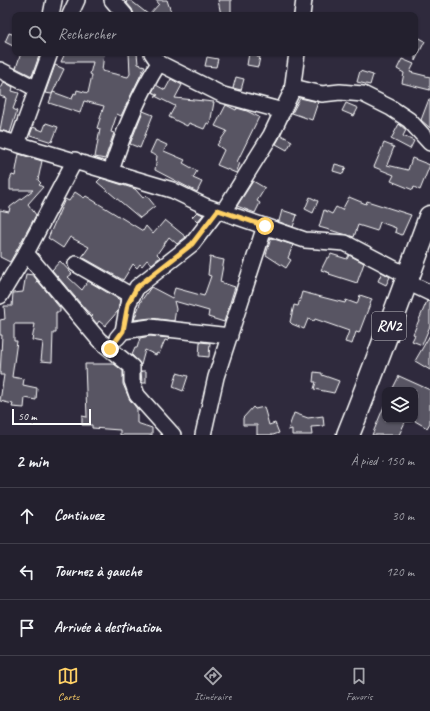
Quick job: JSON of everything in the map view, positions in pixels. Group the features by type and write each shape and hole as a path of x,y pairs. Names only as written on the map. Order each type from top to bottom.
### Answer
{"highway":[{"name":"RN2","path":"348,435 374,370 406,278 430,217"}],"street":[{"path":"52,12 54,0"},
{"path":"71,12 77,0"},
{"path":"112,0 122,12"},
{"path":"302,12 304,0"},
{"path":"17,144 49,56"},
{"path":"110,349 123,331 128,304 137,287 192,244 220,211 271,135 293,87 297,56"},
{"path":"111,171 126,126 155,58 224,95 283,111"},
{"path":"0,70 36,89"},
{"path":"293,87 322,94 340,92 363,94 391,108 410,120 430,143"},
{"path":"0,140 75,160 172,190 220,211 305,240 345,243 430,293"},
{"path":"0,296 26,253 75,160"},
{"path":"203,435 216,377 265,226"},
{"path":"26,253 99,340 132,367 132,380 137,395 172,435"},
{"path":"76,264 132,296"},
{"path":"123,331 150,327 230,336"}],"building":[{"path":"130,0 145,12 133,12 126,2"},
{"path":"156,0 167,0 171,12 152,12 159,4"},
{"path":"218,0 231,0 231,12 220,12"},
{"path":"9,33 12,34 12,46 5,42"},
{"path":"418,37 425,41 418,55"},
{"path":"20,56 39,56 32,76 16,68"},
{"path":"64,56 104,56 102,71 128,77 130,74 129,56 137,56 138,64 145,66 121,116 117,114 111,132 114,133 105,159 95,157 100,129 97,128 104,106 84,101 80,113 49,103 53,92 72,99 77,90 88,93 93,62 61,62"},
{"path":"248,56 260,57 258,67 247,65"},
{"path":"207,57 218,59 216,67 205,66"},
{"path":"402,59 414,64 410,72 430,77 430,90 402,83 404,73 397,69"},
{"path":"55,65 64,69 52,94 45,93"},
{"path":"360,71 373,75 370,85 357,82"},
{"path":"236,77 244,79 241,90 233,88"},
{"path":"171,79 182,85 175,98 214,102 210,124 207,123 204,129 189,123 187,126 169,117 175,106 155,96 158,95 152,92 156,85 165,90"},
{"path":"4,82 13,87 12,91 19,93 13,109 17,111 10,133 0,130 6,98 0,96 0,87 2,87"},
{"path":"300,98 318,102 312,120 292,113"},
{"path":"430,99 430,128 421,120"},
{"path":"346,103 358,108 354,116 342,111"},
{"path":"226,105 236,110 237,108 247,111 259,117 237,162 240,163 236,173 217,165 224,150 217,145 227,131 215,126"},
{"path":"143,111 153,115 140,148 130,144"},
{"path":"46,123 58,127 52,142 30,135 33,127 43,131"},
{"path":"399,124 406,130 403,136 414,141 410,149 391,139"},
{"path":"281,135 292,141 287,150 276,144"},
{"path":"156,140 167,145 164,151 185,160 183,163 197,171 193,178 202,182 197,192 155,170 157,156 150,153"},
{"path":"384,143 394,147 387,165 408,170 412,158 430,165 420,190 414,187 413,190 391,181 394,175 374,167"},
{"path":"19,154 42,161 38,180 41,183 39,185 43,187 28,204 36,215 10,262 0,257 0,210 9,212 10,207 33,190 10,190 10,180 12,175 15,176"},
{"path":"335,164 346,167 343,174 333,171"},
{"path":"101,178 135,189 143,198 146,195 155,206 140,218 97,182"},
{"path":"253,181 265,188 257,201 260,203 255,213 237,206"},
{"path":"75,192 84,198 86,196 143,231 146,226 153,234 165,220 186,237 177,244 169,237 157,254 160,257 152,264 147,260 142,266 140,264 137,268 133,264 123,280 82,257 89,247 70,237 63,248 48,238 65,199 69,201"},
{"path":"310,197 318,201 313,213 305,209"},
{"path":"349,197 366,204 367,201 411,215 402,235 395,232 396,228 380,222 377,231 358,225 354,237 319,227 324,210 332,214 336,207 342,210"},
{"path":"282,210 297,215 293,227 277,221 279,221"},
{"path":"197,212 203,215 197,222 192,217"},
{"path":"271,238 293,245 288,258 291,260 286,268 266,255"},
{"path":"331,254 347,259 349,255 364,263 357,283 321,270 327,258 329,258"},
{"path":"210,257 224,260 220,282 235,287 224,322 208,317 209,311 174,301 176,309 174,321 151,318 134,320 141,301 151,287 172,298 175,288 204,296 211,276 208,275"},
{"path":"60,261 72,274 68,277 82,290 88,281 120,300 118,311 105,326 99,321 97,324 91,317 93,316 86,310 52,270"},
{"path":"382,272 390,277 386,285 378,281"},
{"path":"26,274 33,275 37,280 36,283 38,281 60,308 60,312 56,312 56,333 53,333 52,362 41,361 43,342 32,340 35,324 14,324 14,341 17,341 12,377 24,379 23,385 37,388 36,400 25,398 24,408 12,407 13,404 0,401 4,375 0,375 2,335 0,335 0,320 5,319 4,306 12,306 13,293 23,292"},
{"path":"302,292 345,303 346,300 357,304 360,295 372,299 359,333 356,332 352,344 345,342 349,331 315,319 314,321 308,319 304,329 290,322 294,305 298,306"},
{"path":"427,301 430,302 430,326 422,345 412,341 415,335 413,334"},
{"path":"430,335 430,370 415,361"},
{"path":"150,336 169,338 168,341 165,340 159,354 157,353 156,355 145,350 141,365 132,355 135,348 137,348 140,338"},
{"path":"200,342 210,343 209,357 199,356"},
{"path":"85,364 114,364 123,371 123,384 129,398 137,409 137,423 152,428 152,435 120,435 120,430 92,428 92,425 82,425 82,416 87,417"},
{"path":"141,371 146,371 146,383 142,383"},
{"path":"314,372 322,373 322,375 339,381 334,393 314,389 316,382 313,382"},
{"path":"177,373 188,376 183,391 173,387"},
{"path":"399,376 430,390 430,423 427,428 418,423 418,387 394,387"},
{"path":"253,407 255,409 264,407 269,425 275,423 279,433 273,435 257,435 257,425 243,425 243,418"},
{"path":"382,411 382,423 405,423 399,435 372,435"},
{"path":"294,413 308,418 323,416 324,426 311,427 312,435 292,435 292,429 288,430"}],"route":[{"path":"110,349 123,331 128,304 137,287 192,244 218,210 265,226"}]}
